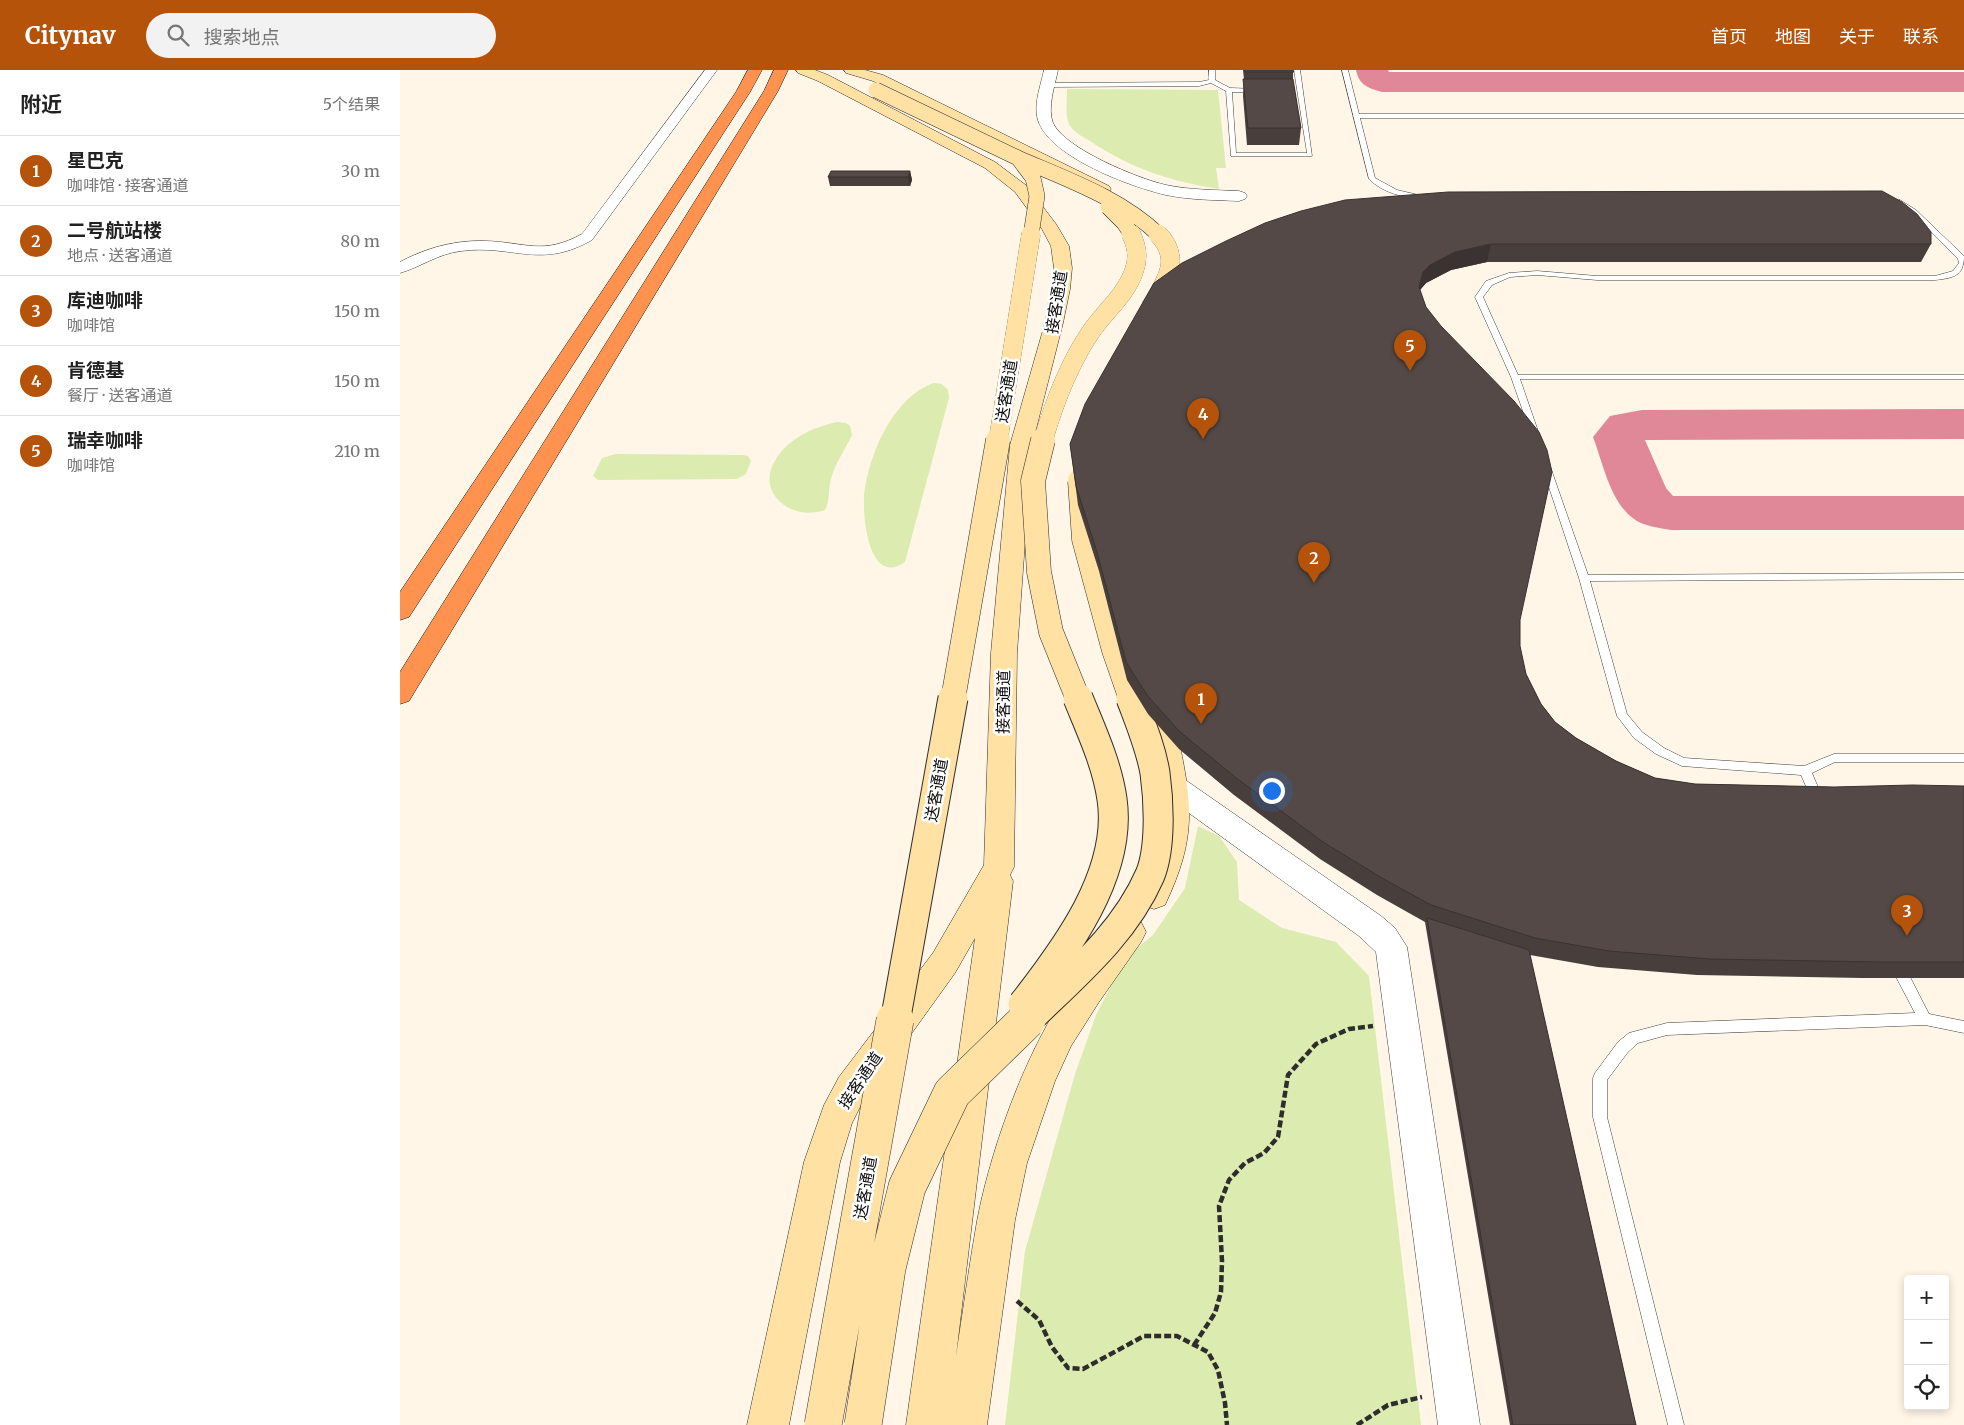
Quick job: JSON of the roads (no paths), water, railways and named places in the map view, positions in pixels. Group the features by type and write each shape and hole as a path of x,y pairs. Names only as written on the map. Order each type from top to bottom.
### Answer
{"highway":[{"path":"400,611 743,92 755,70"},
{"path":"400,694 771,91 781,70"}],"main road":[{"name":"接客通道","path":"768,1425 822,1162 836,1117 851,1089 944,963 999,867 1004,653 1021,445 1054,323 1063,268 1060,246 1050,228 1021,189 990,165 823,78 803,70"},
{"name":"送客通道","path":"837,70 1123,207 1144,220 1166,242 1171,253 1168,271 1159,293 1138,330"},
{"path":"851,70 887,83 1120,198 1162,228 1172,240 1178,261 1168,292"},
{"name":"送客通道","path":"823,1425 990,492 1037,196 1033,178 1018,158"},
{"name":"送客通道","path":"863,1425 887,1268 907,1186 952,1093 1056,962 1093,898 1108,855 1113,826 1111,799 1104,766 1049,626 1036,545 1032,482 1052,408 1070,366 1092,330 1122,291 1137,262 1135,244 1127,227 1115,212 1090,192"},
{"name":"送客通道","path":"952,1093 1109,941 1136,901 1150,874 1155,856 1158,806 1155,772 1114,650 1084,539 1080,495 1081,468 1084,458"},
{"path":"966,1425 996,1220 1010,1163 1039,1078 1060,1036 1087,991 1151,901 1164,876 1174,846 1176,828 1174,786 1163,731"},
{"path":"927,1425 999,867"}],"street":[{"path":"400,268 431,253 466,245 486,245 543,252 560,250 576,244 587,237 711,70"},
{"path":"1049,78 1044,117 1046,124 1058,139 1080,154 1118,174 1148,186 1182,192 1239,196"},
{"path":"1120,198 1148,186"},
{"path":"1174,786 1370,926 1387,942 1392,952 1459,1425"}],"lane":[{"path":"1212,70 1212,81"},
{"path":"1229,90 1233,155 1310,155 1297,70"},
{"path":"1346,70 1372,179 1381,186 1401,194 1426,197"},
{"path":"1049,78 1196,84 1212,81 1229,90 1264,90"},
{"path":"1291,91 1300,91"},
{"path":"1356,116 1964,116"},
{"path":"1537,441 1515,377 1479,297 1489,283 1509,275 1553,270 1597,278 1935,278 1952,275 1960,270 1963,263 1960,258 1914,211 1901,202 1894,200"},
{"path":"1515,377 1964,377"},
{"path":"1543,459 1584,578 1622,716 1638,735 1660,751 1682,762 1804,771 1834,758 1964,758"},
{"path":"1584,578 1964,576"},
{"path":"1804,771 1820,805"},
{"path":"1903,977 1924,1019"},
{"path":"1676,1425 1600,1117 1600,1078 1623,1046 1634,1038 1667,1029 1924,1019 1964,1027"}],"place":[{"name":"瑞幸咖啡","path":"1410,371"},
{"name":"肯德基","path":"1203,439"},
{"name":"二号航站楼","path":"1314,583"},
{"name":"星巴克","path":"1201,724"},
{"name":"库迪咖啡","path":"1907,936"}]}
